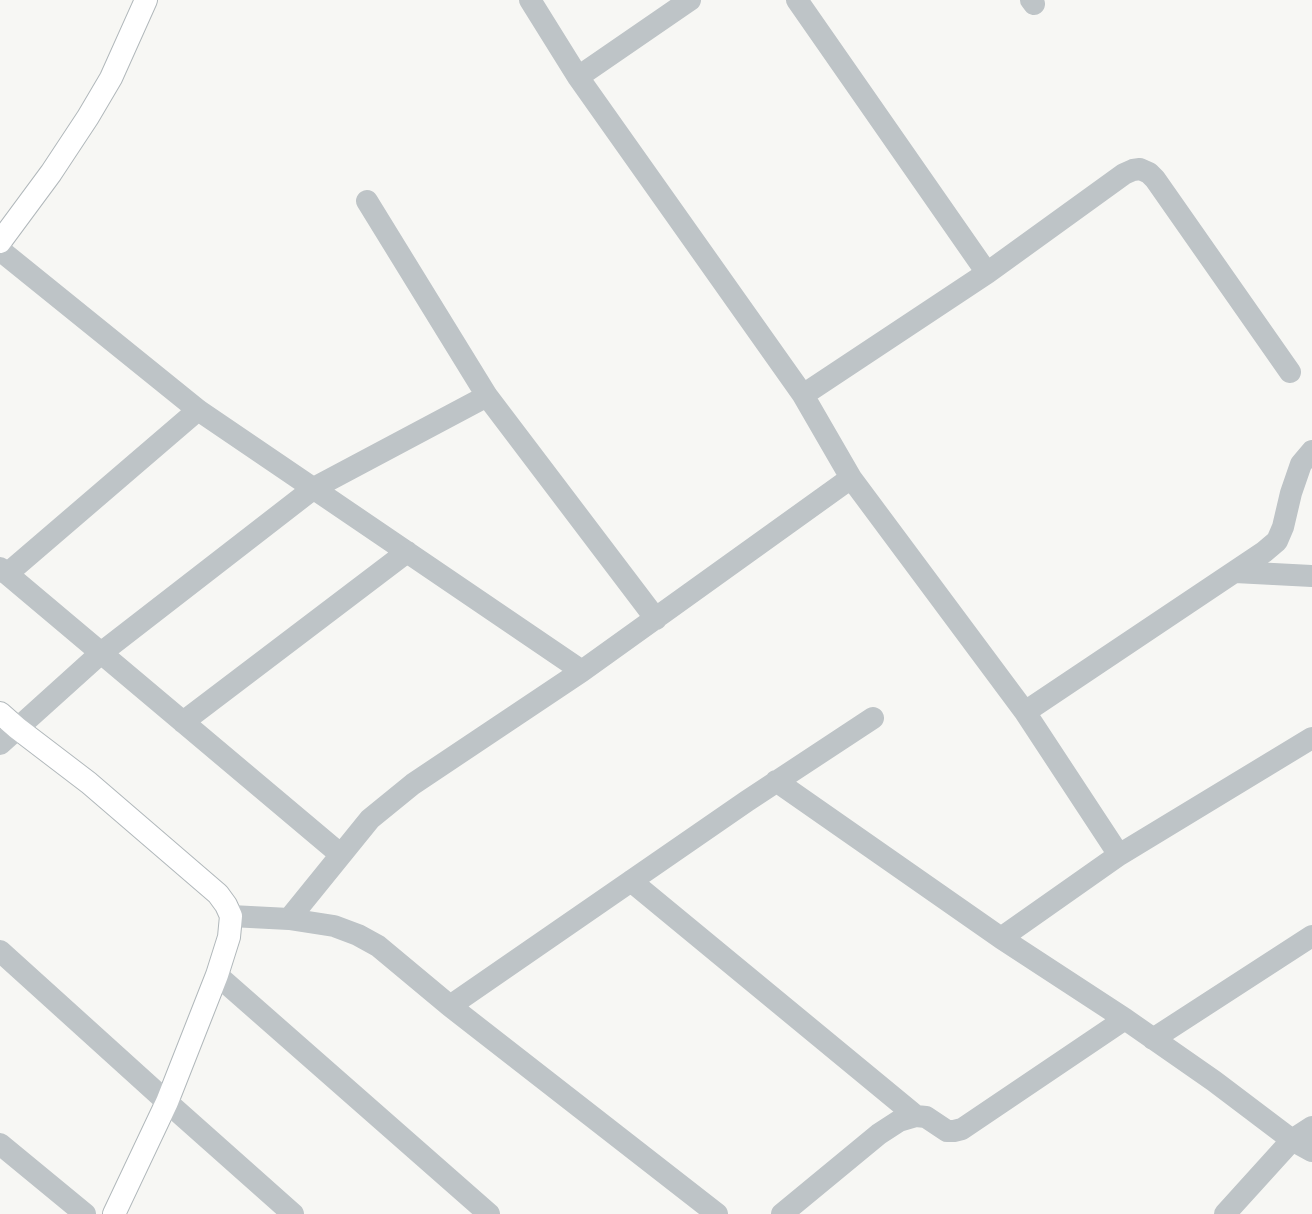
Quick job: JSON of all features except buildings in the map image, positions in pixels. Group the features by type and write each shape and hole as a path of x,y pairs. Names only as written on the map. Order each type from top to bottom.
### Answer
{"street":[{"path":"0,242 52,173 88,117 111,78 146,0"},
{"path":"530,0 578,76 803,395 851,478 1025,712 1119,855"},
{"path":"578,76 690,0"},
{"path":"797,0 987,273"},
{"path":"803,395 987,273 1124,174 1140,169 1149,173 1155,179 1290,372"},
{"path":"367,201 487,396 656,619"},
{"path":"0,250 198,410 582,671"},
{"path":"0,744 102,653 314,488 487,396"},
{"path":"198,410 4,571 340,854"},
{"path":"1025,712 1235,572 1277,541 1283,527 1291,494 1301,464 1312,451"},
{"path":"289,919 340,854 370,819 413,784 582,671 851,478"},
{"path":"183,722 407,552"},
{"path":"1235,572 1312,576"},
{"path":"0,713 17,728 89,783 218,894 226,905 231,916 229,937 217,975 167,1102 114,1214"},
{"path":"450,1006 776,781 873,718"},
{"path":"1001,938 1119,855 1312,738"},
{"path":"776,781 1001,938 1125,1019 1214,1081 1292,1140 1312,1151"},
{"path":"631,881 916,1116 926,1118 947,1131 954,1131 962,1128 1125,1019"},
{"path":"231,916 289,919 334,926 378,946 450,1006 716,1214"},
{"path":"1153,1039 1312,936"},
{"path":"0,951 293,1214"},
{"path":"217,975 490,1214"},
{"path":"782,1214 878,1134 899,1122 916,1116"},
{"path":"1225,1214 1292,1140 1312,1127"},
{"path":"0,1144 85,1214"}]}
